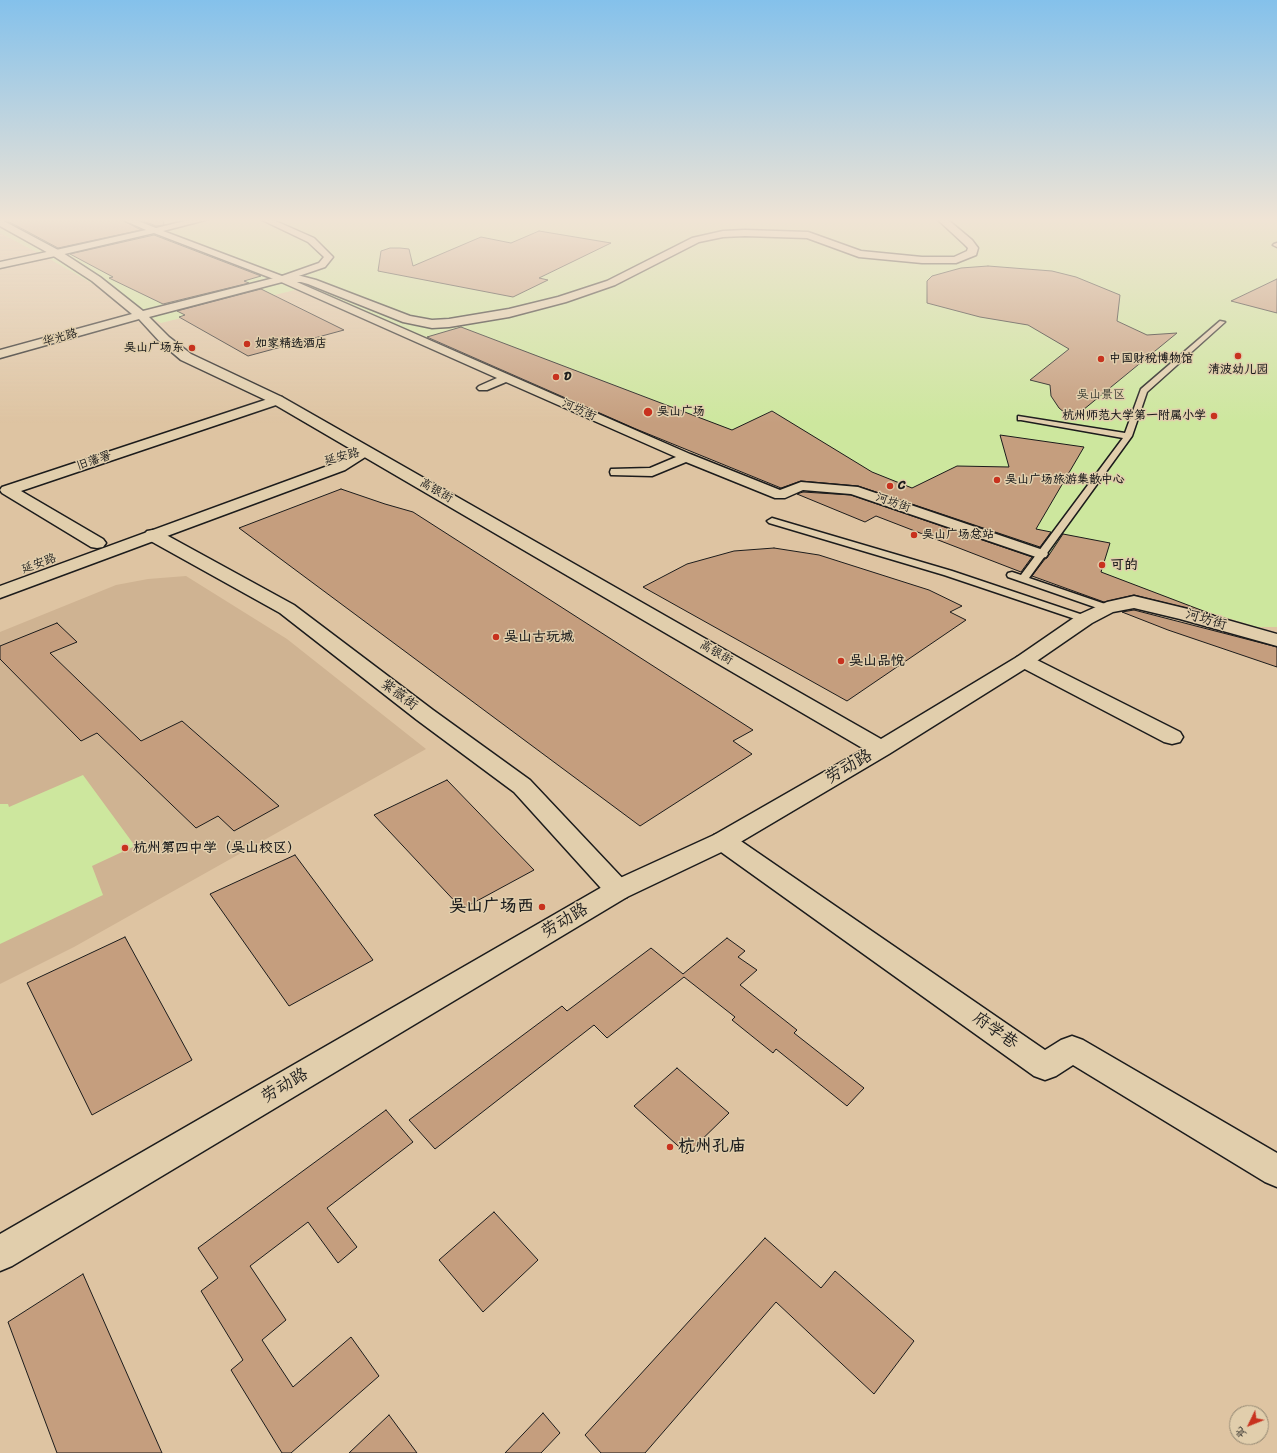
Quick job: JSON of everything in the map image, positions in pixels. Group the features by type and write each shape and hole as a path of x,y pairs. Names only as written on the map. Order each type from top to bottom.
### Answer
{"street":[{"name":"高银街","path":"106,287 141,315 165,340 186,357 277,400 881,749"},
{"name":"华光路","path":"0,354 141,315 255,287"},
{"name":"河坊街","path":"298,287 686,457 780,495 801,486 853,490 1042,554"},
{"name":"华光路","path":"324,287 407,319 432,324 449,323 509,313 562,300 600,287"},
{"path":"483,388 502,380"},
{"name":"旧藩署","path":"97,543 8,490 277,400"},
{"name":"延安路","path":"0,592 339,467 365,451"},
{"name":"延安路","path":"0,579 328,460 365,451"},
{"path":"616,472 652,472 686,457"},
{"name":"紫薇街","path":"153,535 287,609 425,715 522,786 618,890"},
{"name":"河坊街","path":"1134,602 1185,614 1277,640"},
{"name":"劳动路","path":"0,1254 618,890 723,841 881,749 1024,661 1084,619 1107,608 1134,602"},
{"path":"1024,661 1172,737"},
{"name":"府学巷","path":"723,841 1046,1066 1072,1049 1277,1171"}],"lane":[{"path":"1023,579 1128,436 1144,391 1222,322"},
{"path":"1021,418 1128,436"},
{"path":"772,521 948,573 1084,619"},
{"path":"1012,575 1107,608"}],"shaded area":[{"name":"杭州第四中学（吴山校区）","path":"186,576 287,639 426,749 74,947 0,984 0,632 116,585 148,579"}],"green space":[{"name":"吴山景区","path":"98,287 1277,287 1277,627 1257,627 907,519 299,289 161,323"},
{"path":"83,775 135,846 92,866 103,895 0,944 0,804 8,804 9,807"}],"building":[{"path":"127,287 233,287 163,304"},
{"path":"460,287 534,287 513,297"},
{"name":"中国财税博物馆","path":"927,287 1100,287 1120,295 1117,321 1147,335 1177,333 1072,419 1059,408 1051,396 1050,385 1030,380 1069,349 1028,325 980,317 927,303"},
{"path":"1261,287 1277,287 1277,313 1231,301"},
{"path":"261,289 344,330 248,356 179,317 185,315 177,311"},
{"path":"461,327 732,430 772,411 872,472 912,488 957,466 1009,467 1000,435 1084,447 1036,529 1051,532 1040,547 858,486 801,481 781,488 636,429 427,337"},
{"name":"吴山古玩城","path":"341,489 413,512 753,730 733,741 752,754 640,826 239,528"},
{"path":"803,492 851,495 1032,557 1021,572 876,516 865,522 797,494"},
{"path":"1063,534 1110,543 1101,572 1214,615 1134,595 1104,602 1032,576 1047,558"},
{"name":"吴山品悦","path":"774,548 819,555 929,590 962,606 950,612 966,620 847,701 643,587 687,564 734,551"},
{"path":"1134,610 1277,647 1277,667 1168,630 1122,612"},
{"path":"57,623 77,642 50,653 141,741 182,721 279,806 234,831 218,816 196,828 97,733 81,741 0,659 0,646"},
{"path":"447,780 534,870 462,909 374,815"},
{"path":"295,855 373,960 289,1006 210,894"},
{"path":"125,937 192,1060 92,1115 27,983"},
{"path":"727,938 745,951 738,957 757,970 740,985 797,1030 794,1033 864,1088 847,1106 776,1049 773,1053 732,1020 735,1017 684,977 607,1038 594,1025 435,1149 409,1120 562,1006 567,1011 651,948 683,974"},
{"path":"677,1068 729,1113 687,1154 634,1106"},
{"path":"386,1110 413,1142 327,1208 357,1247 338,1263 308,1222 250,1266 286,1320 262,1340 293,1387 351,1337 379,1376 291,1453 282,1453 231,1370 243,1360 201,1291 218,1278 198,1248"},
{"path":"494,1212 538,1260 483,1312 439,1260"},
{"path":"765,1238 821,1288 835,1271 914,1341 874,1394 776,1302 645,1453 601,1453 585,1435"},
{"path":"83,1274 162,1453 57,1453 8,1322"},
{"path":"543,1413 560,1433 541,1453 505,1453"},
{"path":"389,1415 417,1453 349,1453"}],"place":[{"name":"如家精选酒店","path":"247,344"},
{"name":"吴山广场东","path":"192,348"},
{"name":"清波幼儿园","path":"1238,356"},
{"name":"中国财税博物馆","path":"1101,359"},
{"name":"D","path":"556,377"},
{"name":"吴山广场","path":"648,412"},
{"name":"杭州师范大学第一附属小学","path":"1214,416"},
{"name":"吴山广场旅游集散中心","path":"997,480"},
{"name":"C","path":"890,486"},
{"name":"吴山广场总站","path":"914,535"},
{"name":"可的","path":"1102,565"},
{"name":"吴山古玩城","path":"496,637"},
{"name":"吴山品悦","path":"841,661"},
{"name":"杭州第四中学（吴山校区）","path":"125,848"},
{"name":"吴山广场西","path":"542,907"},
{"name":"杭州孔庙","path":"670,1147"}]}
